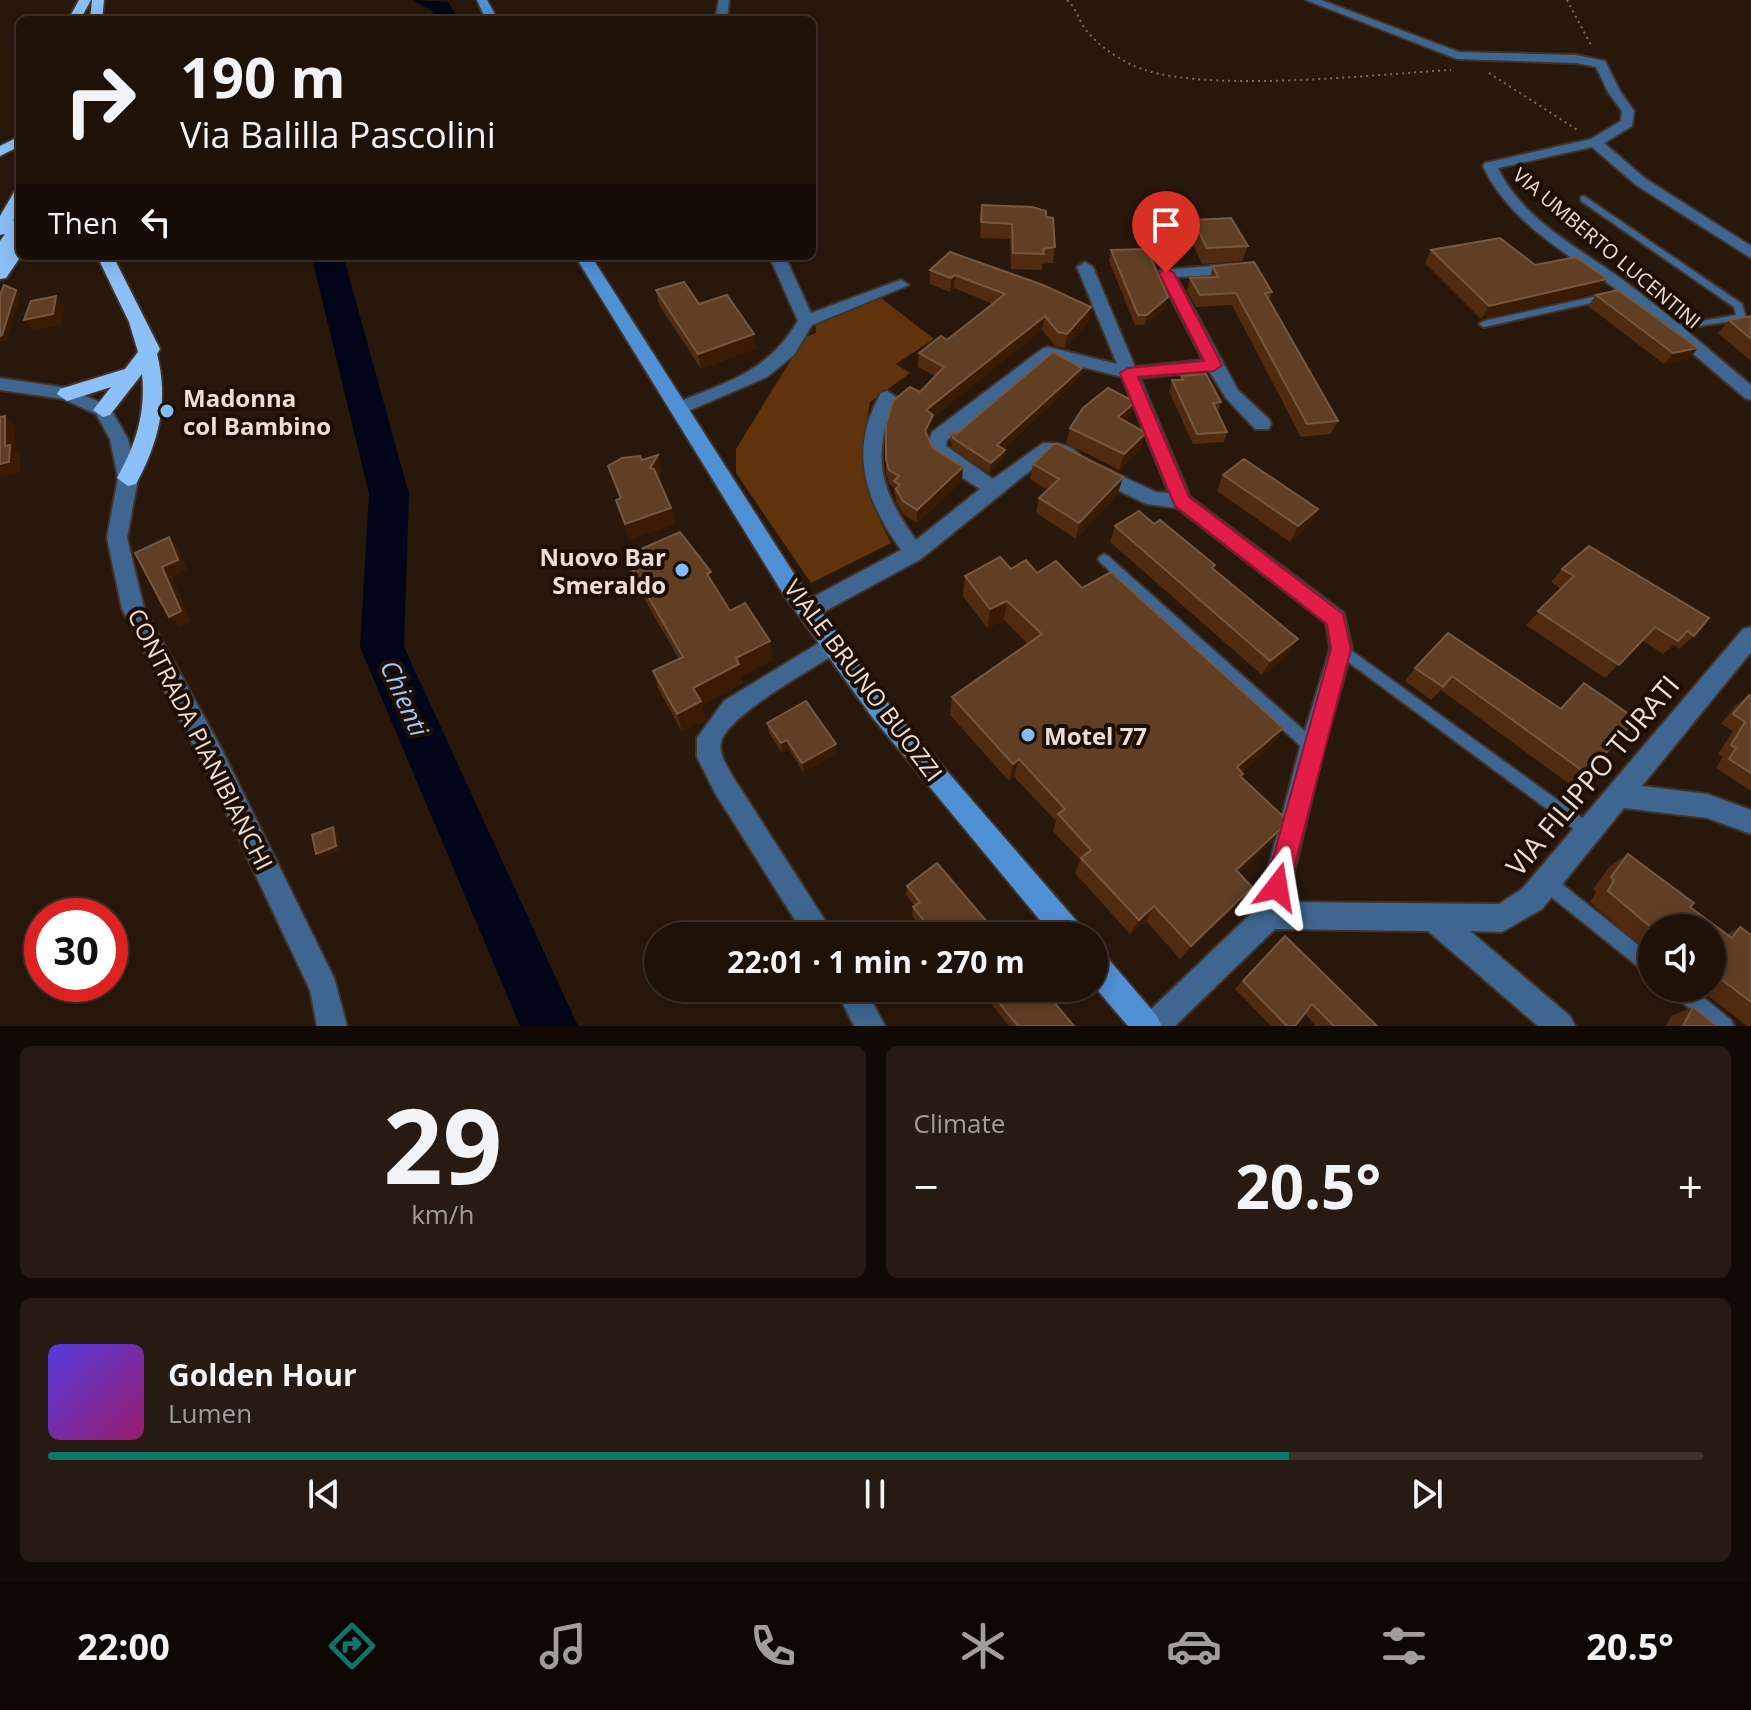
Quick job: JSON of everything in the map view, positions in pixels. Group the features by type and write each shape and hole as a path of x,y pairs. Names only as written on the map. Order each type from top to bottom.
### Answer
{"highway":[{"path":"0,230 16,202"},
{"path":"0,254 16,229"},
{"path":"0,274 16,251"},
{"path":"107,260 151,349 153,384 147,440 128,478"},
{"path":"103,410 151,349"},
{"path":"67,394 131,373"},
{"path":"103,410 135,397 153,384"}],"main road":[{"name":"VIALE BRUNO BUOZZI","path":"585,260 678,409 832,644 880,710 1059,922"},
{"path":"1108,980 1147,1026"}],"street":[{"path":"1311,0 1477,63 1576,59 1601,64 1628,111 1627,123 1595,142 1641,182 1751,253"},
{"name":"VIA UMBERTO LUCENTINI","path":"1595,142 1490,166 1494,182 1525,212 1629,291 1751,394"},
{"path":"779,260 806,321"},
{"path":"1085,267 1182,501 1336,619 1341,649 1312,747 1270,915 1154,1026"},
{"path":"1245,269 1166,273 1232,394 1262,424"},
{"path":"678,409 761,373 788,351 806,321 901,285"},
{"path":"994,489 942,455 936,446 939,437 1048,353 1128,373 1214,365"},
{"path":"0,384 67,394 103,410"},
{"path":"887,397 873,424 870,472 884,512 914,553"},
{"name":"CONTRADA PIANIBIANCHI","path":"103,410 119,439 128,478 117,538 133,609 212,756 324,988 332,1026"},
{"path":"808,610 914,553 1043,450 1059,450 1153,499 1182,501"},
{"name":"VIA FILIPPO TURATI","path":"1270,915 1436,920 1502,918 1532,899 1751,636"},
{"path":"812,922 724,785 709,757 709,738 732,708 832,644"},
{"path":"1617,795 1707,806 1751,822"},
{"path":"1436,920 1560,1026"},
{"path":"857,1002 870,1026"}],"lane":[{"path":"1584,199 1739,306 1741,317 1673,329"},
{"path":"1484,324 1629,291"},
{"path":"1104,559 1312,747"},
{"path":"1341,649 1587,830"},
{"path":"1546,882 1638,956"},
{"path":"1695,1002 1725,1026"}],"path":[{"path":"1067,0 1075,7 1085,29 1106,49 1131,65 1169,78 1243,80 1477,63 1595,142"},
{"path":"1567,0 1601,64"}],"shaded area":[{"path":"880,297 934,339 896,364 910,373 870,402 864,444 865,475 873,505 891,543 811,583 736,473 736,449 805,337 816,333 815,319"}],"building":[{"path":"982,205 1032,207 1046,211 1046,217 1053,218 1055,247 1043,249 1044,254 1013,253 1012,224 981,222"},
{"path":"1231,218 1248,246 1207,248 1193,220"},
{"path":"1500,238 1535,265 1576,257 1607,279 1489,306 1431,250"},
{"path":"1147,249 1168,297 1147,315 1138,315 1111,250"},
{"path":"950,252 1043,285 1091,307 1067,334 1058,332 1045,316 926,410 933,415 925,431 933,448 963,467 917,510 903,501 896,489 900,485 894,481 899,476 889,470 886,459 886,424 893,401 910,387 920,392 944,367 919,353 941,336 947,340 1005,294 955,275 951,278 930,270"},
{"path":"1254,262 1272,292 1265,293 1338,421 1307,424 1236,293 1200,295 1190,278 1218,277 1213,266"},
{"path":"684,282 699,304 727,295 754,334 698,354 656,290"},
{"path":"4,285 16,290 0,336 0,295"},
{"path":"1618,290 1698,348 1673,353 1596,295"},
{"path":"56,296 53,314 24,320 31,301"},
{"path":"1751,316 1751,339 1729,320"},
{"path":"1053,352 1082,368 997,445 1005,450 991,463 953,438 951,431 956,434"},
{"path":"1206,374 1221,402 1213,403 1227,432 1197,434 1172,380"},
{"path":"1108,388 1135,402 1118,417 1146,433 1124,454 1070,428 1083,408"},
{"path":"5,416 5,446 10,445 9,462 0,464 0,417"},
{"path":"1053,444 1123,477 1079,523 1039,498 1059,479 1033,464"},
{"path":"658,455 650,468 654,469 671,508 625,524 616,500 621,498 608,466 622,458 640,456 642,460"},
{"path":"1244,459 1318,509 1298,526 1223,475"},
{"path":"1139,511 1154,524 1160,520 1298,639 1270,661 1115,526"},
{"path":"680,532 711,572 707,574 730,611 745,603 770,641 736,658 739,664 693,688 701,701 677,714 653,671 683,657 625,556"},
{"path":"169,537 178,560 162,567 181,611 169,617 135,553"},
{"path":"1589,546 1709,618 1694,636 1687,631 1678,641 1655,627 1619,665 1538,611 1574,576 1562,569"},
{"path":"1000,557 1011,569 1026,560 1037,573 1056,561 1082,588 1111,572 1283,728 1237,767 1243,774 1240,776 1286,819 1284,826 1236,870 1252,887 1191,946 1154,906 1139,920 1081,858 1091,850 1058,814 1065,809 1019,759 1013,764 952,697 1042,634 1007,601 990,609 965,576"},
{"path":"1448,633 1561,709 1584,683 1636,719 1587,774 1452,676 1443,687 1415,668"},
{"path":"1749,695 1751,773 1729,759 1736,748 1731,745 1745,722 1733,714"},
{"path":"806,701 836,744 802,763 787,740 781,743 767,723"},
{"path":"333,827 336,846 316,854 312,835"},
{"path":"1628,854 1694,903 1690,907 1699,914 1638,916 1608,891 1614,880 1611,877"},
{"path":"937,863 987,922 925,922 913,907 920,902 907,886"},
{"path":"1740,927 1751,935 1751,1002 1726,983 1726,934 1732,938"},
{"path":"1285,936 1377,1026 1334,1026 1312,1004 1295,1026 1287,1026 1243,981"},
{"path":"998,1002 1054,1002 1074,1026 1018,1026"},
{"path":"1693,1007 1717,1026 1683,1026"}],"waterway":[{"name":"Chienti","path":"424,0 440,7 446,16"},
{"name":"Chienti","path":"330,260 389,494 382,647 549,1026"}],"place":[{"name":"Madonna col Bambino","path":"167,411"},
{"name":"Nuovo Bar Smeraldo","path":"682,570"},
{"name":"Motel 77","path":"1028,735"}],"route":[{"path":"1166,273 1214,365 1128,373 1182,501 1336,619 1341,649 1312,747 1277,887"}]}
